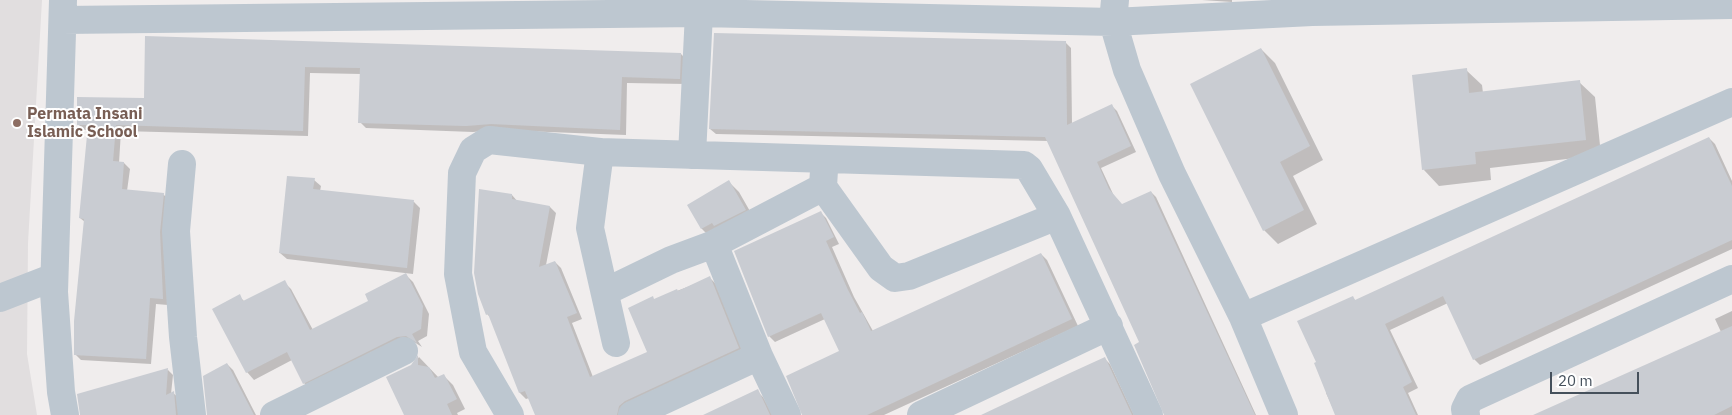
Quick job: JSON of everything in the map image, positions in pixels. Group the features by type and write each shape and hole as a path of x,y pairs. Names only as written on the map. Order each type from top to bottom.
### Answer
{"street":[{"path":"65,415 61,392 54,277 63,10 699,13 1312,12 1732,5"},
{"path":"1114,11 1127,70 1134,88 1172,174 1243,317 1284,415"},
{"path":"692,155 699,13"},
{"path":"1243,317 1732,102"},
{"path":"510,415 473,352 458,274 462,173 465,163 473,150 492,140 600,152 1021,164 1029,169 1057,216 1149,415"},
{"path":"600,152 590,228 616,343"},
{"path":"824,159 823,187 881,268 895,278 909,276 1057,216"},
{"path":"182,164 176,231 183,336 192,415"},
{"path":"605,292 671,260 714,244 823,187"},
{"path":"714,244 758,356 787,415"},
{"path":"0,298 54,277"},
{"path":"1466,415 1465,409 1470,399 1732,279"},
{"path":"921,415 1109,326"},
{"path":"274,415 404,352"},
{"path":"632,415 758,356"}],"shaded area":[{"name":"Permata Insani Islamic School","path":"0,0 42,0 28,243 27,354 37,415 0,415"}],"building":[{"path":"714,33 1066,41 1067,125 1112,104 1131,146 1097,162 1109,189 1122,204 1151,191 1255,415 1164,415 1134,345 1139,342 1045,137 709,129"},
{"path":"145,36 681,53 680,79 622,77 620,130 491,124 466,126 358,123 360,68 305,67 303,131 116,125 113,161 124,162 122,189 164,193 160,232 163,299 150,298 146,359 74,355 74,321 84,219 79,218 88,125 77,125 77,97 144,98"},
{"path":"1261,48 1310,146 1280,162 1304,210 1263,231 1190,84"},
{"path":"1467,68 1469,93 1580,80 1586,140 1475,152 1476,164 1422,170 1412,75"},
{"path":"1709,137 1732,186 1732,240 1473,360 1443,296 1385,324 1412,382 1403,387 1416,415 1335,415 1314,363 1316,362 1297,321 1353,296 1355,300"},
{"path":"287,176 315,178 313,189 414,200 407,268 279,253"},
{"path":"729,180 746,210 714,226 712,223 701,229 687,205"},
{"path":"479,189 512,194 512,199 550,206 539,267 555,261 577,313 567,317 590,377 647,352 628,308 653,296 654,299 677,289 678,291 710,276 739,348 625,401 619,406 617,415 535,415 525,391 519,393 488,314 486,315 478,294 474,273"},
{"path":"821,211 834,237 826,241 848,290 871,331 1041,253 1072,319 867,415 802,415 786,376 839,351 821,313 768,337 734,251"},
{"path":"406,273 423,306 421,329 412,334 417,343 406,336 397,337 303,384 287,352 246,373 212,309 240,294 243,301 285,280 310,330 368,301 365,294"},
{"path":"1732,326 1732,406 1714,415 1533,415"},
{"path":"418,355 418,365 429,367 435,378 444,374 457,399 447,404 452,415 404,415 386,377 411,365"},
{"path":"1105,357 1132,415 981,415 1070,373"},
{"path":"227,363 254,415 207,415 203,376"},
{"path":"168,368 166,395 174,391 176,415 80,415 77,394"},
{"path":"758,389 770,415 703,415"}],"place":[{"name":"Permata Insani Islamic School","path":"17,123"}]}
